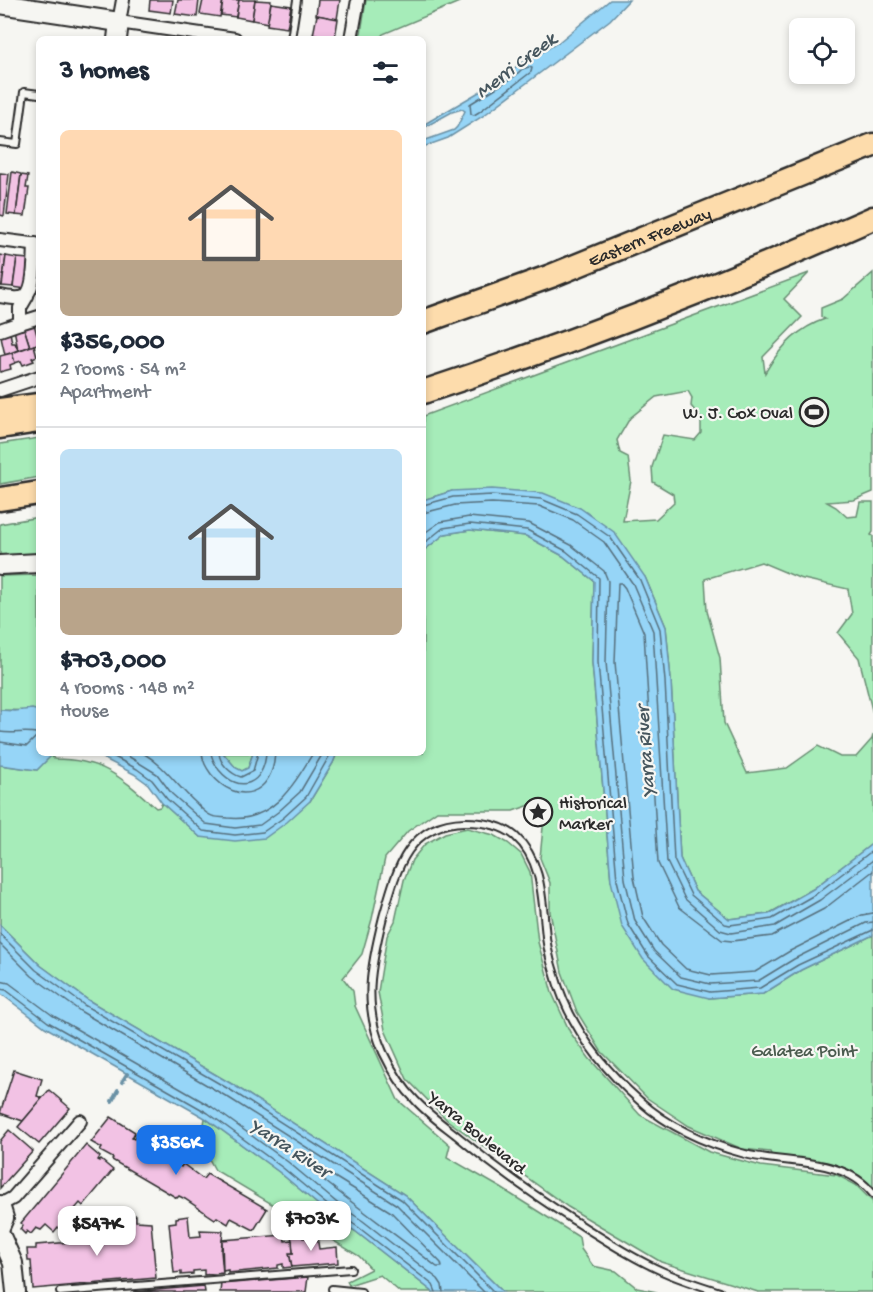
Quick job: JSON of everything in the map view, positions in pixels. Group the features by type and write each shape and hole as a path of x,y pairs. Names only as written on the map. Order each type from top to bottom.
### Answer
{"highway":[{"name":"Eastern Freeway","path":"426,321 551,276 873,145"},
{"path":"426,391 664,304 873,218"},
{"path":"0,410 36,405"},
{"path":"0,427 36,421"},
{"path":"4,499 36,494"}],"street":[{"path":"118,30 123,0"},
{"path":"352,36 358,0"},
{"path":"1,2 118,30 196,36"},
{"path":"0,240 36,245"},
{"path":"20,323 20,308 31,289 36,252"},
{"path":"0,296 21,298 27,296"},
{"path":"0,330 36,318"},
{"path":"0,390 36,378"},
{"path":"0,565 36,563"},
{"path":"0,1227 4,1218 0,1205 13,1198 80,1121"},
{"path":"0,1234 13,1263 16,1292"}],"lane":[{"path":"291,36 297,0"},
{"path":"0,142 17,144 24,92 36,94"},
{"name":"Yarra Boulevard","path":"720,1292 663,1272 635,1258 528,1191 480,1156 425,1110 407,1091 390,1066 382,1049 372,1013 370,989 372,960 397,871 407,851 426,833 440,825 454,822 482,823 513,834 523,845 538,875 542,891 548,949 557,984 567,1008 577,1028 597,1057 648,1109 685,1131 723,1148 760,1158 841,1170 854,1176 873,1194"},
{"path":"60,1292 351,1269"},
{"path":"332,1289 361,1292"}],"green space":[{"path":"366,0 464,0 381,36 356,36 361,33"},
{"path":"809,273 784,299 802,317 763,357 765,373 776,355 790,340 806,328 825,319 821,317 821,308 843,299 873,273 873,492 854,500 827,502 847,517 857,516 860,502 873,502 873,532 871,535 873,536 873,714 859,658 838,633 852,614 848,589 799,578 761,562 705,579 707,611 720,658 724,723 747,773 787,768 818,746 840,757 856,757 873,735 873,843 813,889 768,914 729,919 695,891 680,858 666,627 645,577 452,491 426,499 426,415","holes":["688,391 692,398 691,406 701,418 701,433 695,440 663,435 652,467 653,482 673,494 674,502 656,519 623,521 631,481 628,457 620,453 617,440 630,418 656,397"]},
{"path":"36,438 36,478 0,484 0,444"},
{"path":"36,518 36,554 0,556 0,524"},
{"name":"Galatea Point","path":"470,530 526,536 563,556 594,581 592,662 611,881 709,998 763,994 801,970 873,935 873,1188 841,1170 773,1159 770,1152 742,1149 689,1126 647,1098 601,1051 577,1012 562,972 550,912 550,883 540,858 545,807 542,801 513,811 437,811 408,831 385,858 362,954 343,978 353,991 355,1006 398,1100 450,1145 447,1157 579,1237 581,1249 593,1266 616,1271 637,1288 657,1292 503,1292 405,1195 235,1086 88,1000 40,965 0,925 0,765 37,770 52,756 54,759 86,762 99,766 132,787 156,808 162,803 200,837 310,801 336,756 426,756 426,549 445,534"},
{"path":"36,575 36,711 0,710 0,576"},
{"path":"226,756 252,756 248,768 242,771 236,768"},
{"path":"467,828 494,835 521,854 530,872 538,942 552,993 570,1032 589,1058 640,1115 709,1152 761,1166 837,1175 856,1185 873,1202 873,1292 758,1292 661,1262 568,1207 447,1120 407,1079 385,1030 378,992 387,936 395,921 404,880 412,860 425,844 445,833"},
{"path":"205,1118 279,1172 334,1218 355,1231 433,1292 400,1292 380,1275 349,1285 347,1281 371,1269 359,1256 215,1170 201,1144"}],"water":[{"path":"610,0 629,0 610,20 483,116 448,138 426,146 426,140 454,130 465,111 462,109 452,112 426,126 426,123 491,85 519,64 559,42"},
{"name":"Yarra River","path":"492,489 543,493 580,508 614,532 645,577 666,627 680,858 695,891 729,919 769,914 813,889 873,843 873,935 801,970 763,994 709,998 673,989 643,959 622,926 611,881 592,662 594,581 563,556 526,536 470,530 445,534 426,549 426,499 452,491"},
{"path":"0,710 36,710 36,756 51,756 37,770 0,765"},
{"path":"99,756 226,756 236,768 242,771 248,768 252,756 336,756 310,801 287,822 265,838 235,841 200,837 162,803 148,784"},
{"name":"Yarra River","path":"0,925 40,965 88,1000 235,1086 405,1195 503,1292 433,1292 355,1231 334,1218 279,1172 205,1118 45,1027 0,993"}],"building":[{"path":"150,0 173,0 171,13 149,10"},
{"path":"178,0 199,0 197,17 175,14"},
{"path":"203,0 223,0 220,17 200,14"},
{"path":"223,0 239,0 236,17 221,15"},
{"path":"239,0 255,0 252,20 236,17"},
{"path":"255,0 271,1 268,23 252,20"},
{"path":"318,0 340,0 337,19 316,15"},
{"path":"271,3 291,6 287,28 267,25"},
{"path":"317,15 338,19 335,36 313,35"},
{"path":"12,172 21,174 16,215 7,214"},
{"path":"0,173 9,174 4,216 0,215"},
{"path":"21,175 28,176 26,188 29,188 25,216 16,215"},
{"path":"0,255 6,256 2,286 0,286"},
{"path":"6,256 17,258 13,287 2,286"},
{"path":"17,258 29,259 26,289 13,287"},
{"path":"34,324 36,344 30,347 23,325"},
{"path":"23,325 30,347 18,350 14,329"},
{"path":"10,332 12,343 15,343 18,350 5,355 0,333"},
{"path":"34,345 36,356 32,358 34,361 23,365 21,361 15,363 12,353"},
{"path":"12,353 15,363 10,365 11,369 0,372 0,356"},
{"path":"14,1070 42,1079 37,1096 43,1098 23,1121 0,1113"},
{"path":"49,1090 70,1108 39,1144 18,1127"},
{"path":"111,1117 135,1132 132,1138 134,1139 136,1135 157,1147 154,1151 157,1153 159,1150 179,1162 178,1165 181,1167 183,1164 203,1179 207,1174 267,1209 254,1230 231,1218 228,1224 217,1217 215,1219 185,1199 179,1196 177,1198 100,1151 102,1148 91,1142"},
{"path":"9,1130 33,1151 0,1188 0,1141"},
{"path":"86,1145 100,1157 98,1160 113,1170 83,1206 80,1203 74,1210 77,1212 62,1230 58,1227 54,1232 46,1225 41,1230 36,1228 31,1234 27,1231 25,1234 20,1229 23,1225 21,1223"},
{"path":"136,1215 136,1221 151,1222 156,1278 33,1289 31,1261 28,1261 27,1249 36,1249 36,1245 94,1240 94,1233 107,1232 106,1222 113,1222 113,1217"},
{"path":"188,1216 190,1237 201,1236 200,1230 223,1231 221,1251 223,1273 204,1275 204,1270 193,1271 193,1274 174,1273 169,1223 176,1222 176,1218"},
{"path":"303,1233 303,1238 317,1236 319,1249 337,1247 338,1263 292,1267 289,1253 293,1253 291,1234"},
{"path":"284,1235 285,1241 292,1240 293,1253 289,1253 292,1267 283,1268 283,1264 278,1265 278,1268 228,1273 228,1270 223,1271 222,1240"},
{"path":"308,1277 306,1292 220,1292 221,1284"},
{"path":"204,1286 205,1292 133,1292"}],"waterway":[{"path":"122,1082 127,1074"},
{"path":"112,1101 118,1090"}],"place":[{"name":"W. J. Cox Oval","path":"814,412"},
{"name":"Historical Marker","path":"538,812"}],"water label":[{"name":"Merri Creek","path":"515,64"}]}
